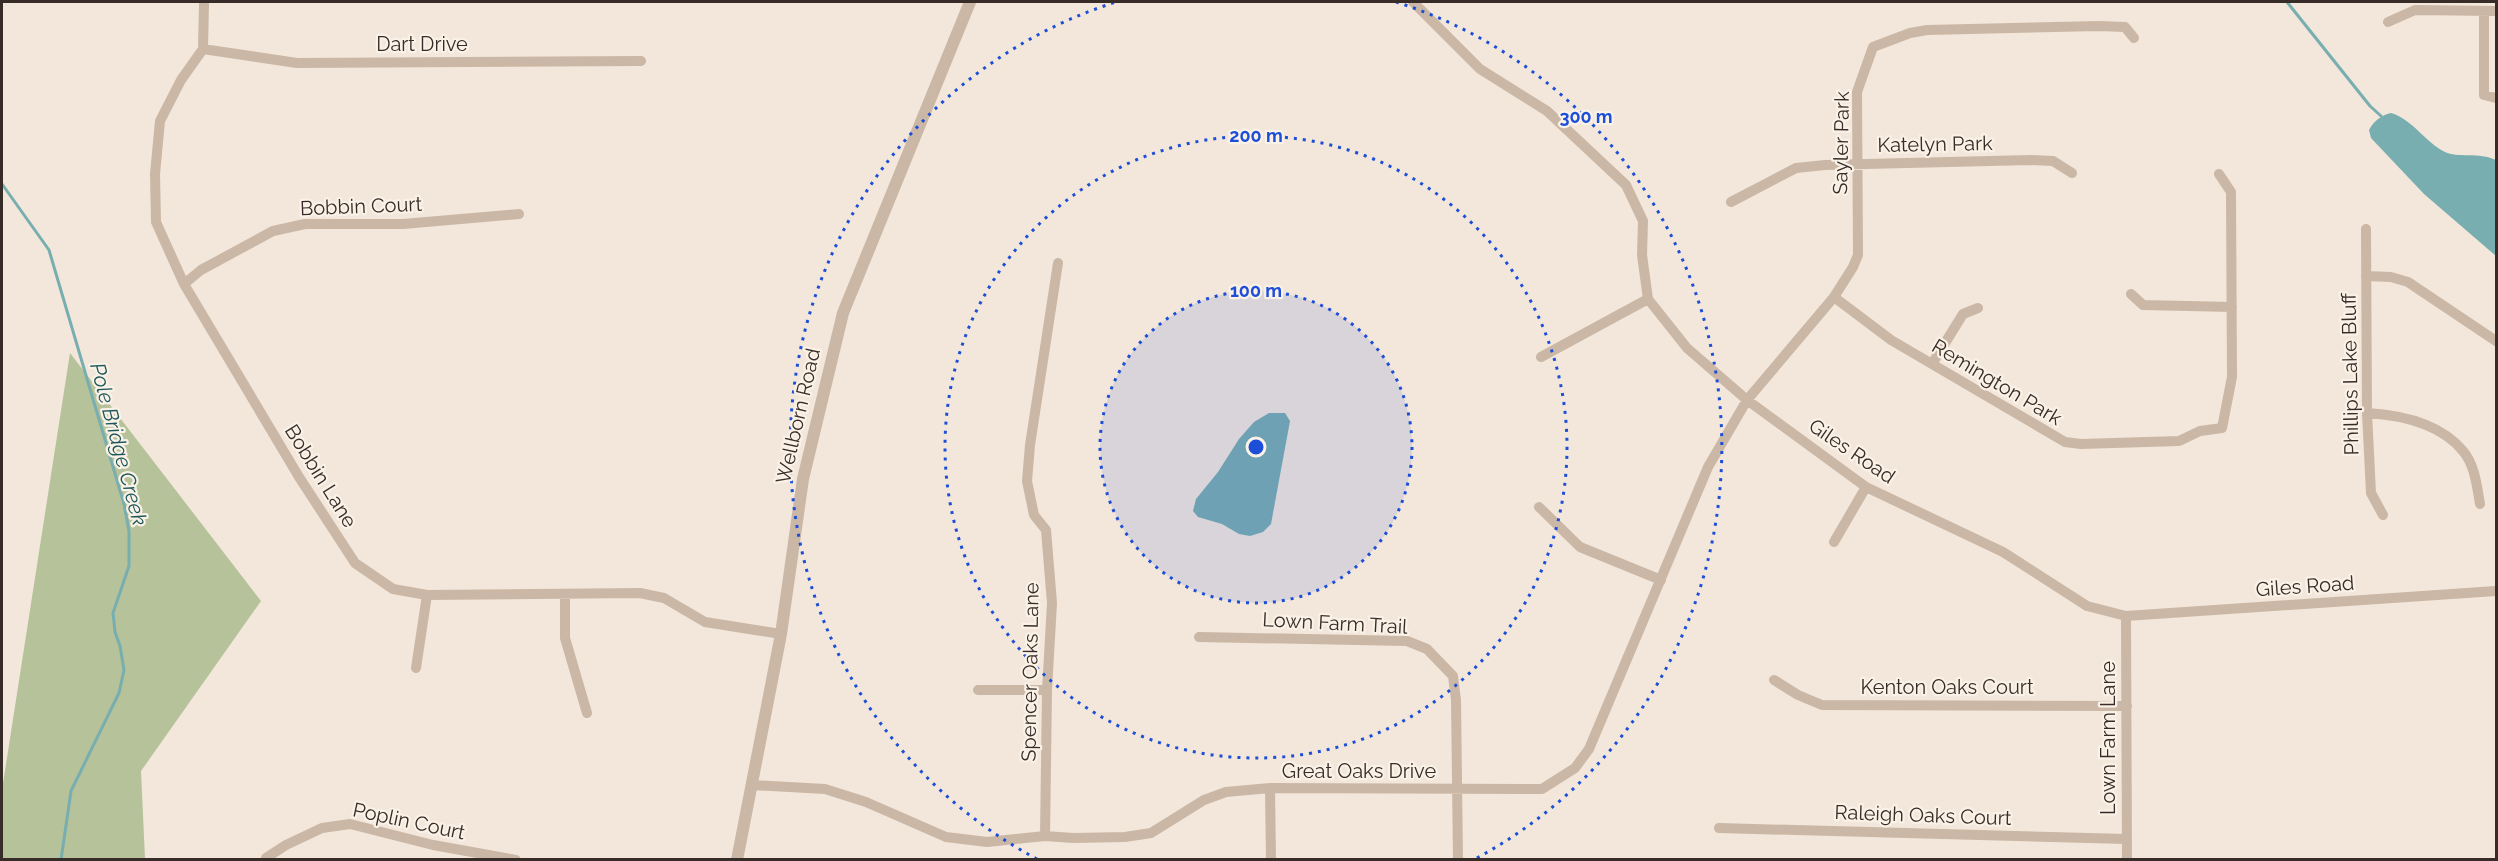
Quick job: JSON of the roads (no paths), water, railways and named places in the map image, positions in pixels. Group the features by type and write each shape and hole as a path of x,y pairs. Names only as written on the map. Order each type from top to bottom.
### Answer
{"street":[{"name":"Wellborn Road","path":"738,860 781,634 802,479 843,313 970,2"},
{"path":"1413,2 1480,69 1547,111 1626,184 1643,221 1642,255 1648,299 1541,357"},
{"path":"203,49 204,4"},
{"path":"2388,22 2415,10 2496,11"},
{"path":"2484,11 2484,95 2496,98"},
{"name":"Sayler Park","path":"1747,400 1834,297 1850,273 1858,255 1857,92 1873,47 1910,33 1927,30 2125,27 2134,38"},
{"name":"Bobbin Lane","path":"203,49 181,80 159,121 154,174 156,222 184,284 299,477 355,563 393,589 427,595 640,593 664,598 705,622 781,634"},
{"name":"Dart Drive","path":"203,49 297,63 641,61"},
{"name":"Katelyn Park","path":"1731,202 1796,168 1857,163 2053,161 2073,173"},
{"name":"Remington Park","path":"1834,297 1892,340 2065,442 2080,444 2179,441 2200,431 2222,428 2232,377 2231,192 2219,174"},
{"name":"Bobbin Court","path":"184,284 201,270 273,231 305,224 403,224 519,214"},
{"name":"Phillips Lake Bluff","path":"2366,229 2367,413 2371,493 2383,515"},
{"name":"Spencer Oaks Lane","path":"1046,836 1047,690 1052,603 1046,530 1034,515 1027,481 1030,445 1058,264"},
{"path":"2366,276 2408,282 2496,341"},
{"path":"2131,294 2143,305 2232,307"},
{"name":"Giles Road","path":"1648,299 1688,348 1747,400 1866,487 2003,552 2087,606 2126,616 2496,591"},
{"path":"1932,364 1964,314 1978,308"},
{"name":"Great Oaks Drive","path":"752,785 825,789 866,802 946,837 987,842 1046,836 1125,837 1151,833 1175,816 1226,792 1270,788 1542,789 1575,768 1589,749 1708,468 1747,400"},
{"path":"2367,413 2392,414 2413,419 2445,435 2464,452 2473,470 2480,504"},
{"path":"1834,542 1866,487"},
{"path":"1539,507 1580,547 1661,580"},
{"path":"565,594 566,638 587,713"},
{"path":"416,668 427,595"},
{"name":"Lown Farm Lane","path":"2126,616 2127,860"},
{"name":"Lown Farm Trail","path":"1199,636 1407,641 1427,649 1453,676 1456,700 1458,860"},
{"name":"Kenton Oaks Court","path":"1774,680 1798,695 1822,705 2127,706"},
{"path":"978,690 1047,690"},
{"path":"1270,788 1271,860"},
{"name":"Poplin Court","path":"266,858 286,845 322,828 350,824 433,845 516,860"},
{"name":"Raleigh Oaks Court","path":"1719,828 2126,839"}],"water":[{"path":"2391,113 2405,120 2445,152 2456,155 2483,156 2496,160 2496,256 2424,194 2371,138 2369,130 2373,124 2381,117"},
{"path":"1269,413 1285,413 1290,421 1271,524 1263,532 1250,536 1239,534 1222,524 1198,517 1193,511 1196,499 1218,472 1239,439 1254,422"}],"waterway":[{"path":"2287,2 2370,106 2381,116"},
{"name":"Pole Bridge Creek","path":"2,184 49,250 124,504 129,531 129,566 113,613 124,670 119,693 71,791 61,860"}]}
